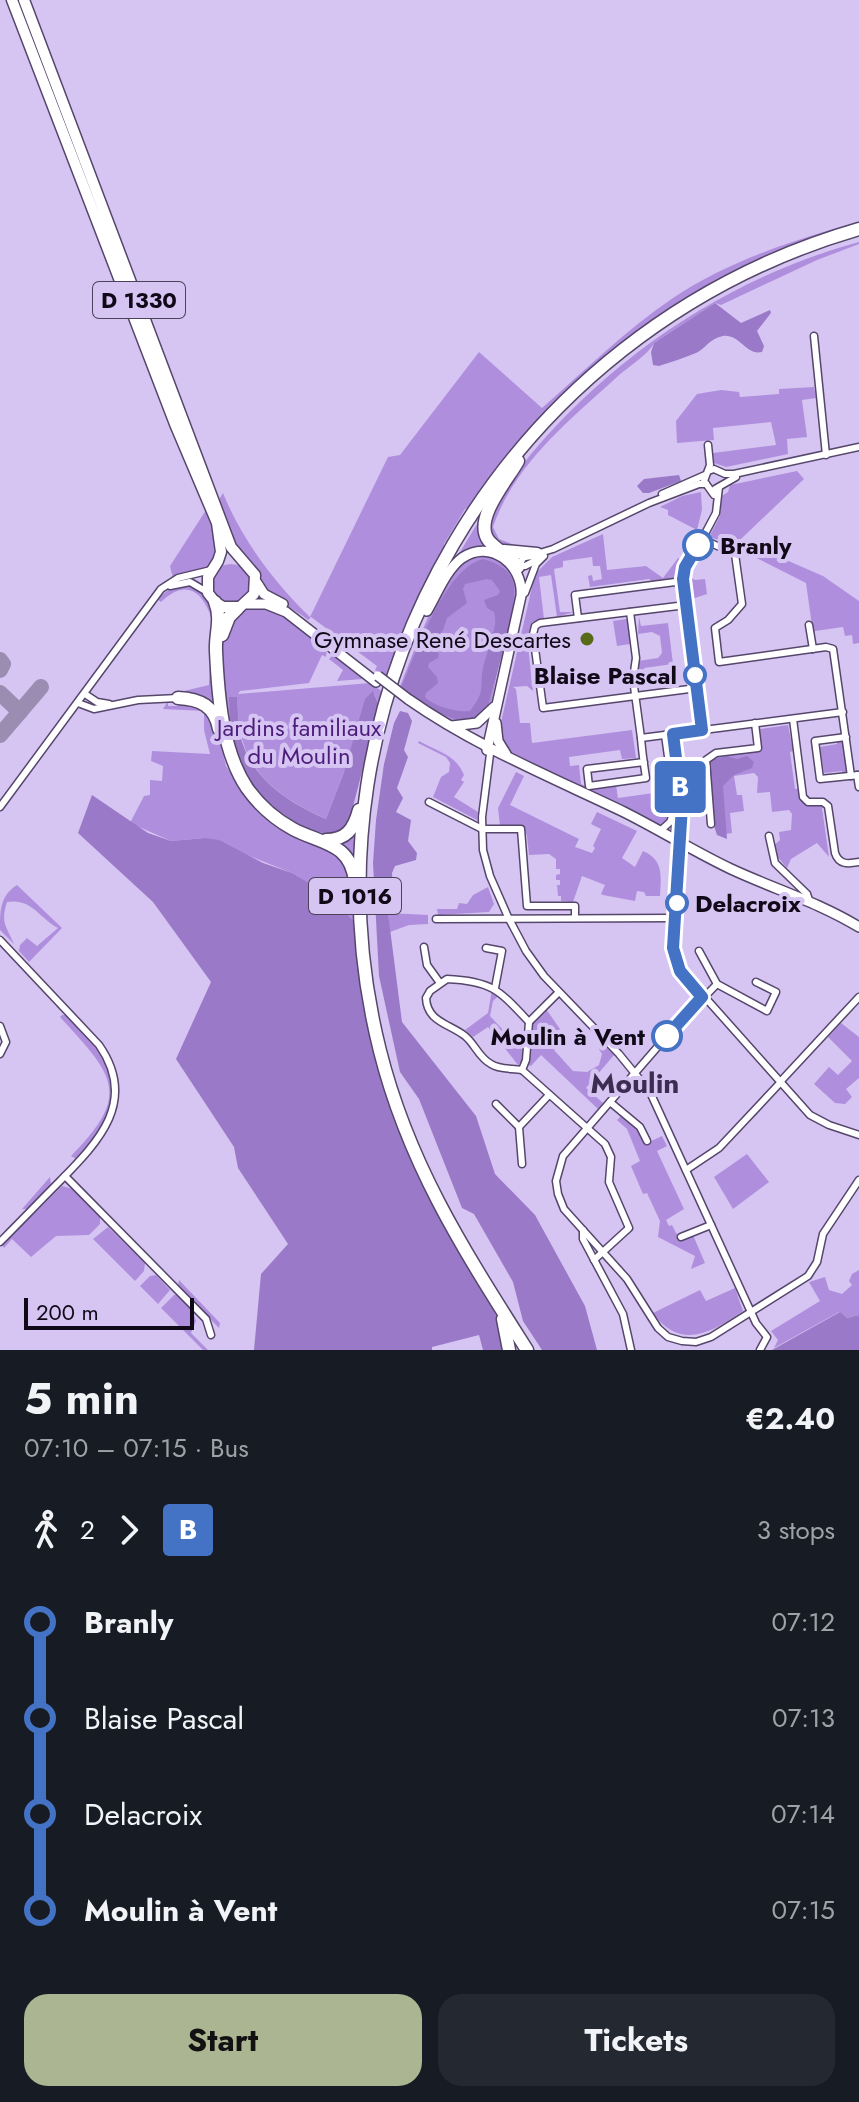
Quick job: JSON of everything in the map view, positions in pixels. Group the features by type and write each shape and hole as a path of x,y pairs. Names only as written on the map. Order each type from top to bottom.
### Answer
{"highway":[{"name":"D 1016","path":"318,839 339,838 354,827 400,656 430,585 477,504 538,427 602,365 693,301 781,256 859,229"},
{"name":"D 1016","path":"536,1350 459,1228 426,1161 393,1071 377,999 368,905 372,807 392,702 422,621 469,530 518,461 591,385 676,320 769,269 859,237"},
{"path":"516,569 486,537 484,519 518,461"},
{"path":"501,550 538,556"},
{"name":"D 1016","path":"212,598 219,617 216,649 226,741 233,763 261,804 277,819 337,848 352,865 357,928 380,1051 408,1138 444,1216 527,1350"},
{"name":"D 1016","path":"219,670 224,629 229,617 243,606"},
{"path":"178,698 197,700 213,711 225,756 243,781"},
{"name":"D 1016","path":"366,970 361,918 361,862 366,801 376,741"},
{"path":"488,1287 505,1325 509,1350"}],"main road":[{"name":"D 1330","path":"12,0 175,424 216,519 221,543 214,567"},
{"name":"D 1330","path":"24,0 231,547 242,561"},
{"path":"422,621 452,570 463,558 475,553 489,552 503,557 525,580 525,593 489,750"},
{"path":"377,679 294,611 264,594 252,570 242,561 227,560 214,567 207,581 212,598 225,608 266,604 286,612 449,734 511,759 679,842"},
{"path":"489,750 521,596 516,569"},
{"path":"243,606 254,594 257,583"},
{"path":"445,724 462,726 477,723 491,712 497,700"},
{"path":"408,701 489,750 736,871 809,900 859,927"},
{"path":"496,723 498,741 511,759"}],"street":[{"path":"814,336 826,455"},
{"path":"702,730 683,581 685,567 713,519 719,471 710,457 708,445"},
{"path":"649,503 699,484 715,486 751,471 859,449"},
{"path":"710,457 706,473 715,486"},
{"path":"516,569 706,473 751,471"},
{"path":"702,539 733,552 736,558 742,604 728,620 715,628 719,662 829,647 834,651 853,776 859,787"},
{"path":"525,593 538,556"},
{"path":"0,807 155,598 171,581 214,567"},
{"path":"578,618 575,595 683,581"},
{"path":"155,598 168,587 181,582 197,584 212,598"},
{"path":"686,605 540,623 534,628 543,708 697,688"},
{"path":"630,612 636,658 633,679 641,738 644,762 646,778 589,786 587,769 644,762"},
{"path":"809,625 813,649"},
{"path":"85,694 99,703 116,703"},
{"path":"78,703 94,709 148,698 178,698"},
{"path":"641,738 843,712"},
{"path":"793,719 803,797 808,802 827,805 834,852 839,861 846,864 859,862"},
{"path":"711,824 706,760 716,753 758,748 755,723"},
{"path":"669,734 678,806 680,858 673,948 676,964 702,997 816,1119 859,1135"},
{"path":"846,737 815,741 820,780 853,776"},
{"path":"489,750 482,829 487,867 508,917 530,958 558,993 635,1072 655,1101 751,1311 767,1337 760,1350"},
{"path":"429,802 482,829 517,828 522,831 527,906 575,906 575,917"},
{"path":"660,831 670,822 678,806"},
{"path":"769,836 774,861 807,894 809,900"},
{"path":"783,890 789,878"},
{"path":"436,919 675,918"},
{"path":"0,940 99,1045 112,1072 114,1101 108,1124 95,1145 0,1242"},
{"path":"424,947 427,965 440,983"},
{"path":"486,948 502,951 495,988"},
{"path":"699,951 717,984 767,1011 776,992 756,982"},
{"path":"529,1022 495,988 449,979 427,994 429,1010 438,1020 466,1036 488,1063 522,1070 610,1152 609,1182 629,1228 594,1260"},
{"path":"717,984 702,997 563,1156 556,1181 564,1209 630,1283 663,1333 682,1341 704,1344 810,1273 818,1258 823,1234 859,1180"},
{"path":"522,1070 529,1022 558,993"},
{"path":"686,1170 719,1148 859,997"},
{"path":"0,1026 6,1042 0,1054"},
{"path":"519,1127 549,1095"},
{"path":"610,1102 640,1127 647,1141"},
{"path":"496,1104 519,1127 522,1164"},
{"path":"65,1176 206,1319 211,1335"},
{"path":"681,1237 711,1225"},
{"path":"583,1230 583,1237 623,1314 631,1350"}],"green space":[{"path":"859,222 859,227 742,271 689,299 640,332 550,412 470,507 465,509 444,544 444,552 405,633 389,680 375,670 377,666 311,617 308,620 266,592 243,563 217,503 223,493 260,560 310,617 388,457 400,455 479,352 542,408 639,323 694,285 763,252"},
{"path":"859,242 721,305 715,303 654,343 545,444 515,483 493,527 499,539 531,551 510,550 491,540 489,514 531,454 565,417 639,351 679,323 722,298 766,276"},
{"path":"814,387 816,398 802,400 807,437 787,439 788,454 726,467 714,463 713,453 776,445 771,422 713,428 714,440 677,443 676,421 697,394 721,390 739,392 740,397 779,394 779,389"},
{"path":"797,471 804,479 741,539 739,546 709,537 720,516 722,496 728,492 730,485"},
{"path":"701,492 702,510 697,530 668,515 668,510 660,507 682,496"},
{"path":"206,510 210,511 215,535 215,559 204,570 173,578 170,566"},
{"path":"480,519 493,547 454,562"},
{"path":"603,534 607,570 646,566 663,578 678,558 683,560 676,575 668,581 655,583 649,579 590,587 588,576 592,575 593,581 602,579 600,566 593,566 592,557 563,561 563,567 554,569 560,612 574,612 557,617 551,575 539,577 544,619 532,622 527,637 533,691 527,686 513,687 516,689 520,723 530,723 532,743 632,730 636,758 622,759 620,750 569,757 570,766 579,765 581,784 590,788 616,785 618,798 654,793 654,786 668,785 669,816 658,825 513,755 504,745 499,731 535,574 552,557"},
{"path":"749,544 823,576 859,601 859,643 853,644 852,635 845,636 843,627 815,631 814,640 806,583 745,552"},
{"path":"484,554 511,566 516,576 516,601 491,704 471,719 447,719 399,689 443,588 461,564"},
{"path":"231,564 245,570 251,584 245,598 231,604 217,598 211,584 217,570"},
{"path":"691,578 705,579 707,594 692,599"},
{"path":"194,585 203,590 215,609 220,721 182,694 209,685 212,628 206,605 189,590 176,592 161,602 157,599 173,586"},
{"name":"Jardins familiaux du Moulin","path":"251,606 273,608 283,613 327,648 326,657 322,655 309,683 240,691 238,694 370,683 383,692 379,706 374,693 326,819 285,797 253,764 241,735 237,698 232,738 229,736 221,683 222,646 236,616"},
{"path":"639,617 641,626 668,623 673,664 644,668 645,675 636,676 638,661 658,658 662,653 660,636 652,632 638,634"},
{"path":"627,619 630,644 617,646 613,621"},
{"path":"332,656 363,679 337,681 343,670 329,659"},
{"path":"168,701 168,706 178,706 178,701 202,706 216,724 226,766 245,795 338,852 350,873 355,922 322,890 292,873 205,838 171,841 130,823 144,796 150,795 150,780 162,781 163,766 151,761 152,751 210,754 204,730 204,711 163,709"},
{"path":"788,725 795,789 798,789 805,803 825,807 822,808 829,857 817,843 791,859 787,868 773,846 780,840 779,832 791,830 792,814 789,810 772,812 770,792 757,793 758,777 754,773 734,776 737,795 742,795 744,811 730,813 732,833 725,834 714,826 710,794 712,758 758,751 762,748 760,729"},
{"path":"837,740 843,741 848,772 843,776 842,771 824,773 820,747 837,744"},
{"path":"419,741 446,755 461,768 464,775 461,780 464,782 454,797 478,812 477,820 433,797 441,777 449,772 450,763 446,757"},
{"path":"516,772 524,776 510,805 579,839 575,847 592,853 601,829 591,824 597,812 637,831 622,858 635,867 643,851 655,859 660,869 660,896 646,896 644,892 637,891 635,901 603,895 605,885 582,876 573,902 561,901 557,885 560,885 560,880 556,880 560,869 556,869 556,859 549,854 529,855 524,828 500,826 498,808"},
{"path":"359,824 357,867 337,842"},
{"path":"17,885 62,928 29,962 19,951 20,945 27,938 37,946 58,928 29,906 7,902 5,924 14,944 0,930 2,904"},
{"path":"488,887 494,904 489,912 438,915 437,909 457,909 459,903 467,904 473,895"},
{"path":"388,913 428,915 428,924 409,925 390,932"},
{"path":"492,990 500,994 493,1001 490,1016 518,1046 525,1045 524,1058 518,1065 488,1027 473,1037 465,1030 488,1013"},
{"path":"546,1009 560,1029 550,1038 556,1048 554,1050 573,1071 587,1072 599,1065 602,1054 599,1049 605,1046 614,1055 586,1088 603,1103 598,1109 541,1055 531,1066 528,1065 533,1021"},
{"path":"66,1015 100,1053 110,1082 111,1096 103,1124 76,1159 71,1156 103,1116 109,1100 109,1085 93,1054 60,1017"},
{"path":"841,1023 859,1037 859,1078 846,1089 852,1097 845,1104 835,1103 814,1084 829,1067 838,1075 852,1061 828,1037"},
{"path":"621,1116 639,1132 645,1144 662,1136 667,1146 657,1151 684,1209 666,1220 683,1238 693,1235 705,1263 691,1269 695,1256 658,1237 660,1221 647,1193 643,1194 631,1166 640,1161 627,1129 617,1120"},
{"path":"747,1154 769,1182 733,1209 714,1177"},
{"path":"50,1177 51,1185 28,1209 22,1209"},
{"path":"62,1186 73,1189 100,1216 100,1224 89,1235 56,1236 31,1257 12,1239 4,1248 2,1245"},
{"path":"108,1227 145,1263 144,1271 135,1281 93,1239"},
{"path":"859,1270 859,1315 847,1318 839,1312 774,1348 778,1340 771,1331 820,1301 809,1282 825,1277 829,1290 842,1294 852,1285 849,1281 852,1274"},
{"path":"156,1275 170,1290 158,1304 140,1286 150,1276"},
{"path":"179,1280 220,1323 219,1328 178,1286"},
{"path":"735,1288 743,1311 707,1331 685,1335 674,1332 653,1313 700,1290 706,1301"},
{"path":"174,1295 179,1295 192,1309 196,1321 191,1333 208,1350 203,1350 161,1308"}],"shaded area":[{"path":"715,303 741,323 770,310 771,313 757,331 764,346 762,352 752,351 734,338 723,336 696,353 659,366 653,365 651,352 654,343"},
{"path":"679,475 681,481 649,493 643,493 637,486 644,479"},
{"path":"483,559 501,566 511,576 514,591 510,623 488,706 479,716 469,720 445,715 401,688 433,615 456,579 469,566","holes":["492,580 500,591 498,595 484,600 487,608 494,612 495,622 480,694 470,711 440,706 425,697 438,683 428,667 439,654 431,644 443,630 447,618 467,603 463,589 465,584"]},
{"path":"373,691 379,706 349,822 339,831 327,833 298,824 271,804 250,782 233,743 229,697 237,697 240,735 245,751 262,776 285,797 326,819 344,772 365,699"},
{"path":"400,711 408,713 412,721 404,750 408,757 397,788 403,798 396,812 411,820 408,841 417,853 416,860 395,866 392,873 394,907 388,913 402,1022 476,1116 495,1174 535,1215 585,1306 597,1350 542,1350 523,1321 513,1282 474,1214 462,1208 419,1099 400,1072 379,976 373,863 384,764"},
{"path":"727,756 737,759 747,756 754,762 752,768 734,775 723,786 727,839 717,835 714,826 709,766 711,760"},
{"path":"92,795 148,833 171,841 219,840 263,863 292,873 322,890 355,922 363,994 385,1087 406,1144 442,1223 486,1294 501,1326 506,1350 483,1350 479,1335 432,1347 432,1350 254,1350 261,1274 288,1244 238,1168 234,1147 176,1059 211,982 153,902 78,833"},
{"path":"840,1312 847,1318 859,1315 859,1350 772,1350"}],"taxiway":[{"path":"0,660 3,664 0,670"},
{"path":"0,735 41,687"},
{"path":"0,693 20,712"}],"bus line":[{"name":"B","path":"667,1036 702,997 680,971 673,948 682,846 682,806 673,734 702,730 683,579 685,567 698,545"}],"place":[{"name":"Branly","path":"698,545"},
{"name":"Gymnase René Descartes","path":"587,639"},
{"name":"Blaise Pascal","path":"695,675"},
{"name":"Delacroix","path":"677,903"},
{"name":"Moulin à Vent","path":"667,1036"}],"district":[{"name":"Moulin","path":"635,1083"}]}
